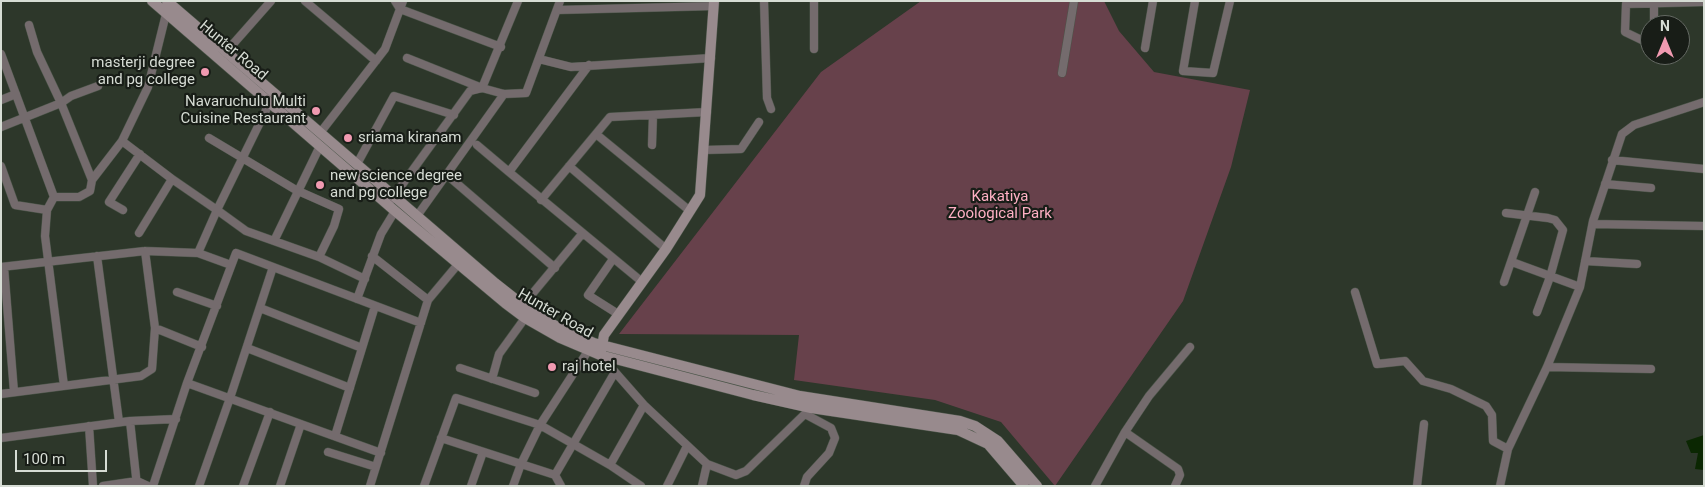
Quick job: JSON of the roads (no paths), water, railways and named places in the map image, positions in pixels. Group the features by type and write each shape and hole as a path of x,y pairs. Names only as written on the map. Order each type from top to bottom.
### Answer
{"main road":[{"name":"Hunter Road","path":"152,1 320,146 457,258 525,318 588,351 601,350 855,410 958,430 969,434 996,451 1024,486"},
{"name":"Hunter Road","path":"167,1 357,164 392,204 417,216 457,258 556,326 601,350 808,411 855,410 944,417 975,426 998,441 1037,486"},
{"path":"601,350 604,335 666,248 700,195 714,4"}],"street":[{"path":"226,52 271,1"},
{"path":"306,1 376,61"},
{"path":"395,1 501,47"},
{"path":"482,88 501,47 518,1"},
{"path":"407,58 482,88 504,94 526,93 560,1"},
{"path":"764,1 767,98 771,109"},
{"path":"814,1 814,49"},
{"path":"1062,73 1074,1"},
{"path":"1145,48 1152,1"},
{"path":"1195,1 1183,71 1213,72 1230,1"},
{"path":"1640,39 1625,32 1626,4 1704,2"},
{"path":"557,10 607,5 714,4"},
{"path":"1654,4 1654,15"},
{"path":"320,133 385,49 402,5"},
{"path":"54,197 80,197 90,191 92,180 122,141 148,87 166,14"},
{"path":"29,25 37,52 61,103 92,180"},
{"path":"2,56 54,197 47,210 45,236 64,386"},
{"path":"540,58 571,67 711,58"},
{"path":"509,172 589,65"},
{"path":"1,126 25,118 61,103 71,96 98,86"},
{"path":"357,299 392,204 470,91 482,88"},
{"path":"1,100 16,94"},
{"path":"417,216 504,94"},
{"path":"357,164 394,96 454,115"},
{"path":"198,253 270,102"},
{"path":"1500,486 1508,449 1547,367 1580,286 1593,224 1612,160 1622,134 1634,125 1704,102"},
{"path":"540,200 610,118 707,112"},
{"path":"652,146 653,115"},
{"path":"704,150 741,149 759,122"},
{"path":"596,134 690,211"},
{"path":"209,138 299,191 339,209 334,226 319,257"},
{"path":"122,141 246,231 319,257 364,279"},
{"path":"477,145 540,200 641,281"},
{"path":"274,241 320,146"},
{"path":"123,210 109,202 140,154"},
{"path":"1612,160 1704,169"},
{"path":"1,166 15,206 47,210"},
{"path":"569,166 666,248"},
{"path":"447,175 555,268"},
{"path":"139,233 172,179"},
{"path":"1605,184 1651,188"},
{"path":"1504,282 1535,192"},
{"path":"1506,213 1555,220 1562,230 1550,277 1537,312"},
{"path":"1593,224 1704,226"},
{"path":"523,305 582,234"},
{"path":"1,394 141,376 152,369 155,328 145,251"},
{"path":"14,392 2,267 145,251 198,253 231,265"},
{"path":"153,486 188,383 236,253 421,323"},
{"path":"97,256 119,422"},
{"path":"372,256 428,300"},
{"path":"370,486 428,300 457,258"},
{"path":"613,259 588,295 618,314"},
{"path":"1585,261 1636,264"},
{"path":"1512,262 1580,286"},
{"path":"199,486 273,267"},
{"path":"177,292 217,306"},
{"path":"1355,292 1377,364 1406,361 1423,381 1451,388 1486,406 1492,415 1493,440 1508,449"},
{"path":"335,436 375,306"},
{"path":"260,308 362,348"},
{"path":"492,379 499,354 525,318"},
{"path":"155,328 202,346"},
{"path":"1096,486 1125,432 1148,396 1190,347"},
{"path":"246,348 350,388"},
{"path":"601,350 615,372 644,405 687,446 707,464 736,475 746,471 808,411 831,428 835,438 829,454 799,486"},
{"path":"513,486 521,464 540,425 588,351"},
{"path":"1547,367 1650,369"},
{"path":"460,368 534,393"},
{"path":"555,475 615,372"},
{"path":"188,383 380,452"},
{"path":"424,486 456,398 540,425 610,465 641,486"},
{"path":"610,465 644,405"},
{"path":"243,486 270,412"},
{"path":"1,438 119,422 176,419"},
{"path":"130,421 137,484"},
{"path":"280,486 301,424"},
{"path":"1417,486 1424,424"},
{"path":"89,426 93,486"},
{"path":"1125,432 1178,469 1180,475 1175,486"},
{"path":"441,438 555,475 561,486"},
{"path":"667,486 687,446"},
{"path":"328,452 376,467"},
{"path":"471,486 483,452"},
{"path":"702,486 707,464"},
{"path":"804,486 807,476"},
{"path":"103,486 137,484 148,486"}],"place":[{"name":"masterji degree and pg college","path":"205,72"},
{"name":"Navaruchulu Multi Cuisine Restaurant","path":"316,111"},
{"name":"sriama kiranam","path":"348,138"},
{"name":"new science degree and pg college","path":"320,185"},
{"name":"raj hotel","path":"552,367"}],"park label":[{"name":"Kakatiya Zoological Park","path":"1000,206"}]}
